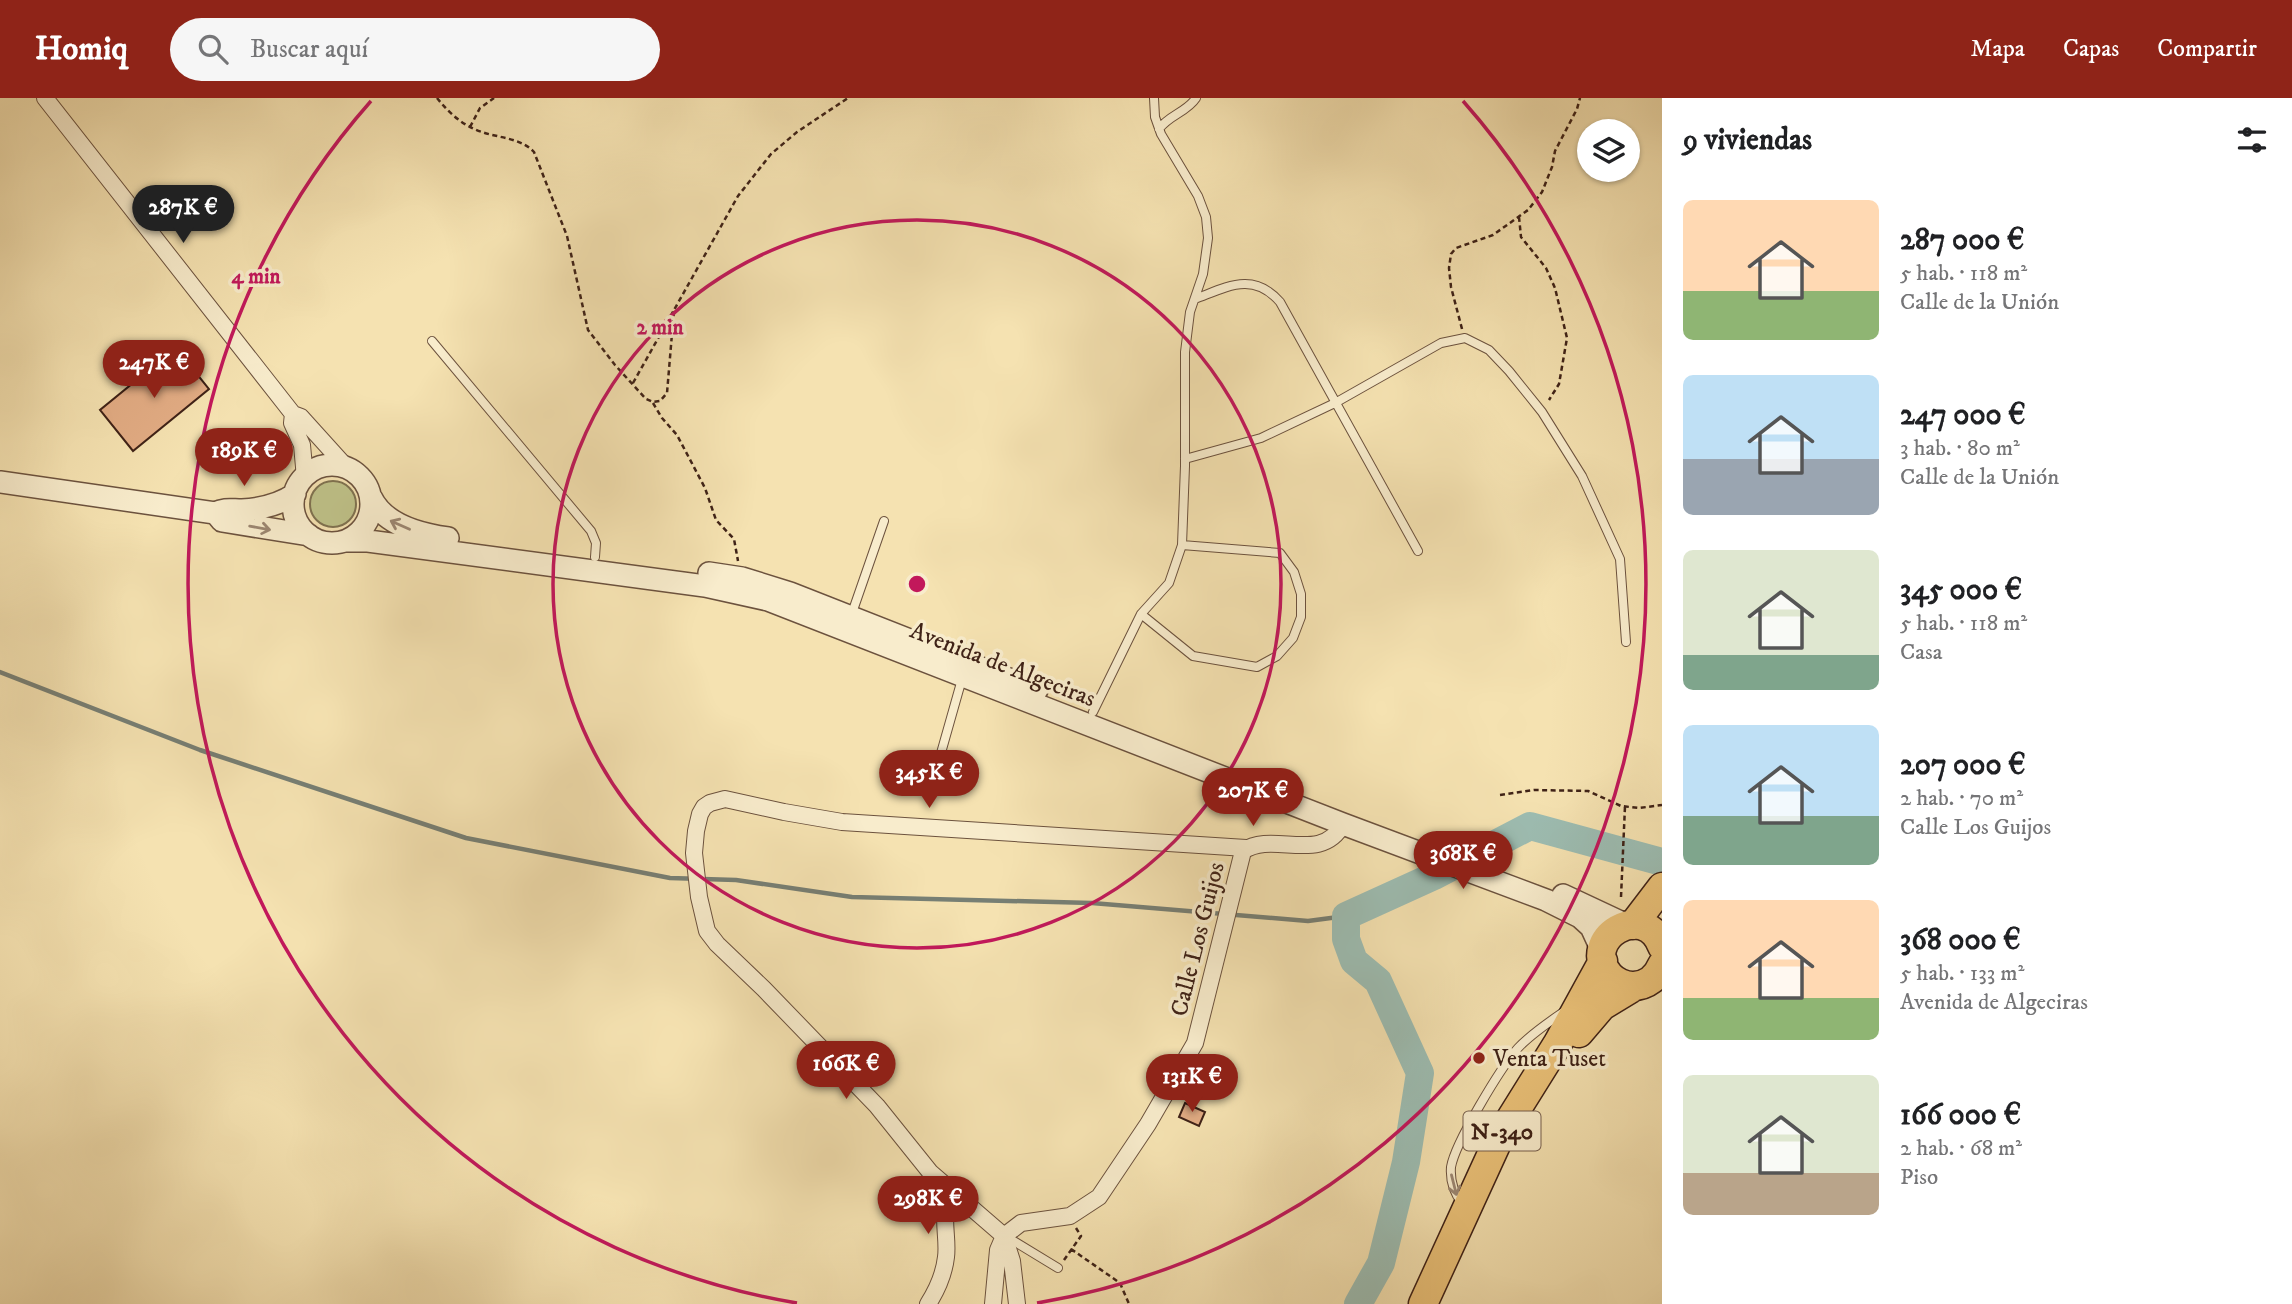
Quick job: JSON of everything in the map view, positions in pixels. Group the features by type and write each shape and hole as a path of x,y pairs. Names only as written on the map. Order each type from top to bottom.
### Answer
{"highway":[{"name":"N-340","path":"1437,1304 1500,1136 1585,997 1613,932 1630,925 1662,887"},
{"name":"N-340","path":"1423,1304 1472,1209 1568,1049 1602,1006 1635,986 1651,980 1662,942 1649,929 1630,925"},
{"path":"1602,956 1609,975 1614,980 1635,986"}],"street":[{"path":"45,98 293,414 301,417 348,469 363,480 370,497 370,515 366,524 345,541 326,543 309,535 222,521 215,513"},
{"path":"293,414 292,423 302,445 300,486 294,512 297,521 309,535"},
{"path":"0,482 215,513 223,509 241,510 274,505 320,468 339,466 348,469"},
{"name":"Avenida de Algeciras","path":"370,497 388,519 425,534 741,578 790,593 1376,822 1420,846"},
{"name":"Avenida de Algeciras","path":"345,541 381,542 729,590 768,600 1343,824 1420,846 1526,886 1597,909 1630,925"},
{"path":"1017,1304 1012,1261 1004,1236 930,1172 877,1106 707,931 695,867 696,831 700,814 710,803 725,799 842,822 1246,848"},
{"path":"1343,824 1349,820 1367,825 1376,822"},
{"name":"Calle Los Guijos","path":"1004,1236 1021,1223 1070,1216 1099,1197 1148,1124 1195,1043 1240,855 1246,848 1255,846 1320,844 1334,837 1343,824"},
{"name":"Avenida de Algeciras","path":"1526,886 1580,917 1591,927 1602,956"},
{"path":"928,1304 943,1275 947,1255 945,1211 947,1200 954,1192"},
{"path":"993,1304 998,1250 1004,1236"}],"lane":[{"path":"1093,712 1141,614 1169,583 1182,545 1185,352 1195,299 1203,274 1208,238 1206,217 1198,195 1159,129 1154,98"},
{"path":"1159,129 1166,120 1188,107 1196,98"},
{"path":"1195,299 1236,284 1260,286 1271,292 1280,302 1284,314 1418,551"},
{"path":"1185,459 1261,438 1335,403 1441,343 1465,338 1489,350 1509,371 1542,412 1582,476 1620,559 1626,642"},
{"path":"432,341 591,531 596,543 595,557"},
{"path":"851,616 884,522"},
{"path":"1141,614 1193,656 1257,667 1277,656 1293,638 1301,617 1301,594 1294,572 1280,554 1182,545"},
{"path":"941,753 963,676"},
{"path":"1004,1236 1058,1268"}],"path":[{"path":"437,98 449,113 470,127 524,144 534,152 567,236 588,330 646,399 653,402 660,401 667,393 674,310"},
{"path":"470,127 480,108 494,98"},
{"path":"633,383 738,195 771,154 797,132 848,98"},
{"path":"1465,338 1451,287 1451,254 1456,247 1493,235 1528,210 1542,191 1552,167 1555,150 1580,98"},
{"path":"1519,217 1521,237 1546,268 1555,288 1567,338 1559,384 1542,412"},
{"path":"653,402 662,418 677,435 705,488 716,520 734,539 741,578"},
{"path":"1500,796 1534,790 1588,791 1625,806 1639,808 1662,805"},
{"path":"1621,897 1625,806"},
{"path":"1058,1268 1081,1236 1070,1216"},
{"path":"1071,1249 1121,1283 1129,1304"}],"green space":[{"path":"333,481 349,488 356,504 349,520 333,527 317,520 310,504 317,488"}],"building":[{"path":"176,348 209,389 133,451 100,410"},
{"path":"1185,1103 1205,1112 1199,1126 1179,1117"}],"waterway":[{"path":"0,672 200,750 466,838 670,878 736,880 852,897 1092,903 1308,921 1346,916"},
{"path":"1358,1304 1381,1263 1406,1162 1420,1073 1378,981 1354,961 1346,939 1346,916 1434,876 1530,826 1662,862"}],"place":[{"name":"Venta Tuset","path":"1479,1058"}]}
